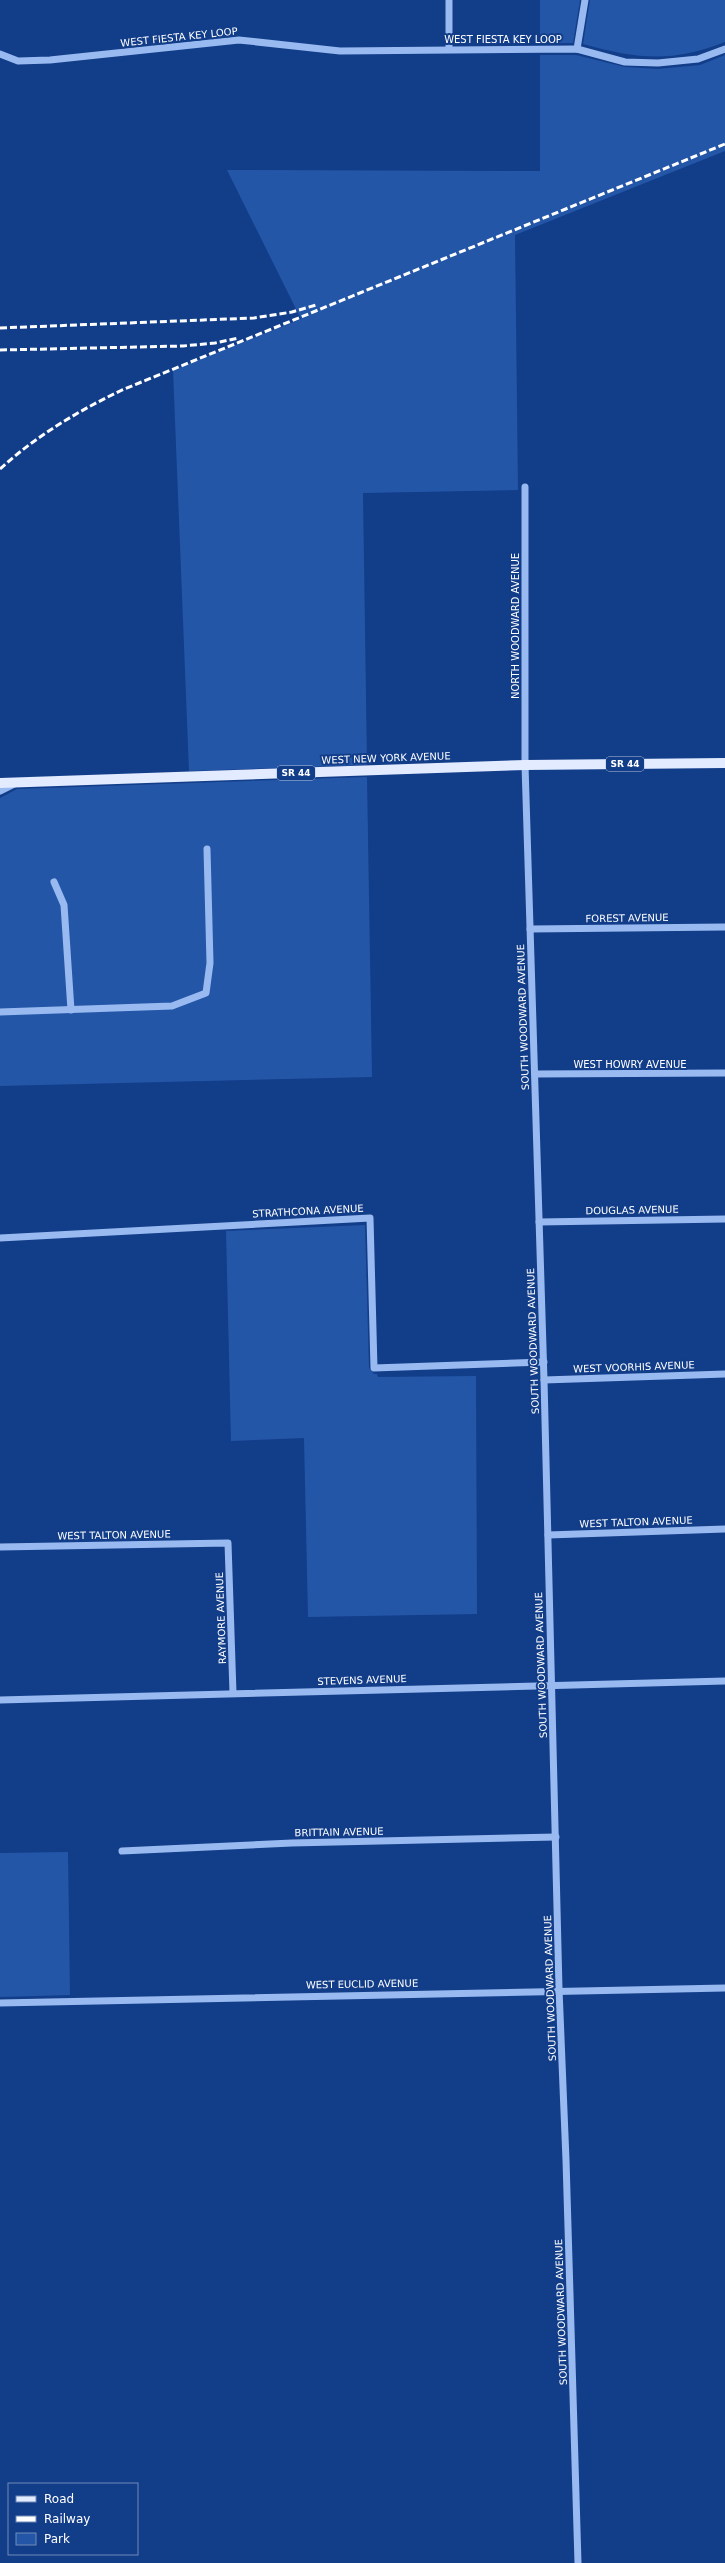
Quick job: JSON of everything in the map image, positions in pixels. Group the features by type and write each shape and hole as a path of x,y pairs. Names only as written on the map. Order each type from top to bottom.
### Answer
{"main road":[{"name":"WEST NEW YORK AVENUE","path":"0,783 525,765 725,763"}],"street":[{"path":"449,49 450,0"},
{"path":"577,49 585,0"},
{"name":"WEST FIESTA KEY LOOP","path":"0,54 18,61 50,60 239,40 340,51 577,49 625,62 658,63 698,59 725,49"},
{"name":"NORTH WOODWARD AVENUE","path":"525,487 525,765"},
{"name":"SOUTH WOODWARD AVENUE","path":"525,765 544,1362 559,1989 566,2152 578,2563"},
{"path":"0,791 16,783"},
{"path":"0,1012 172,1006 206,993 210,963 207,849"},
{"path":"54,882 64,905 71,1010"},
{"name":"FOREST AVENUE","path":"530,929 725,927"},
{"name":"WEST HOWRY AVENUE","path":"535,1074 725,1073"},
{"name":"STRATHCONA AVENUE","path":"0,1238 370,1218 374,1368 544,1362"},
{"name":"DOUGLAS AVENUE","path":"539,1222 725,1219"},
{"name":"WEST VOORHIS AVENUE","path":"544,1380 725,1374"},
{"name":"WEST TALTON AVENUE","path":"548,1535 725,1529"},
{"name":"WEST TALTON AVENUE","path":"0,1547 228,1543"},
{"name":"RAYMORE AVENUE","path":"228,1543 233,1693"},
{"name":"STEVENS AVENUE","path":"0,1700 725,1681"},
{"name":"BRITTAIN AVENUE","path":"122,1851 292,1843 556,1837"},
{"name":"WEST EUCLID AVENUE","path":"0,2003 559,1989 725,1988"}],"green space":[{"path":"540,0 580,0 573,43 540,43"},
{"path":"590,0 725,0 725,42 706,49 671,56 621,53 583,44"},
{"path":"540,55 576,55 625,67 658,69 700,65 725,55 725,151 515,235 518,490 363,493 367,765 189,771 173,370 301,319 227,170 540,171"},
{"path":"367,777 372,1077 0,1086 0,798 17,789"},
{"path":"365,1225 369,1368 374,1374 377,1374 378,1377 476,1376 477,1614 308,1617 304,1438 231,1441 226,1231"},
{"path":"68,1852 70,1995 0,1997 0,1853"}],"railway":[{"path":"0,469 28,446 58,425 122,390 725,144"},
{"path":"0,328 254,318 292,312 316,305"},
{"path":"0,350 183,346 215,343 239,338"}]}
